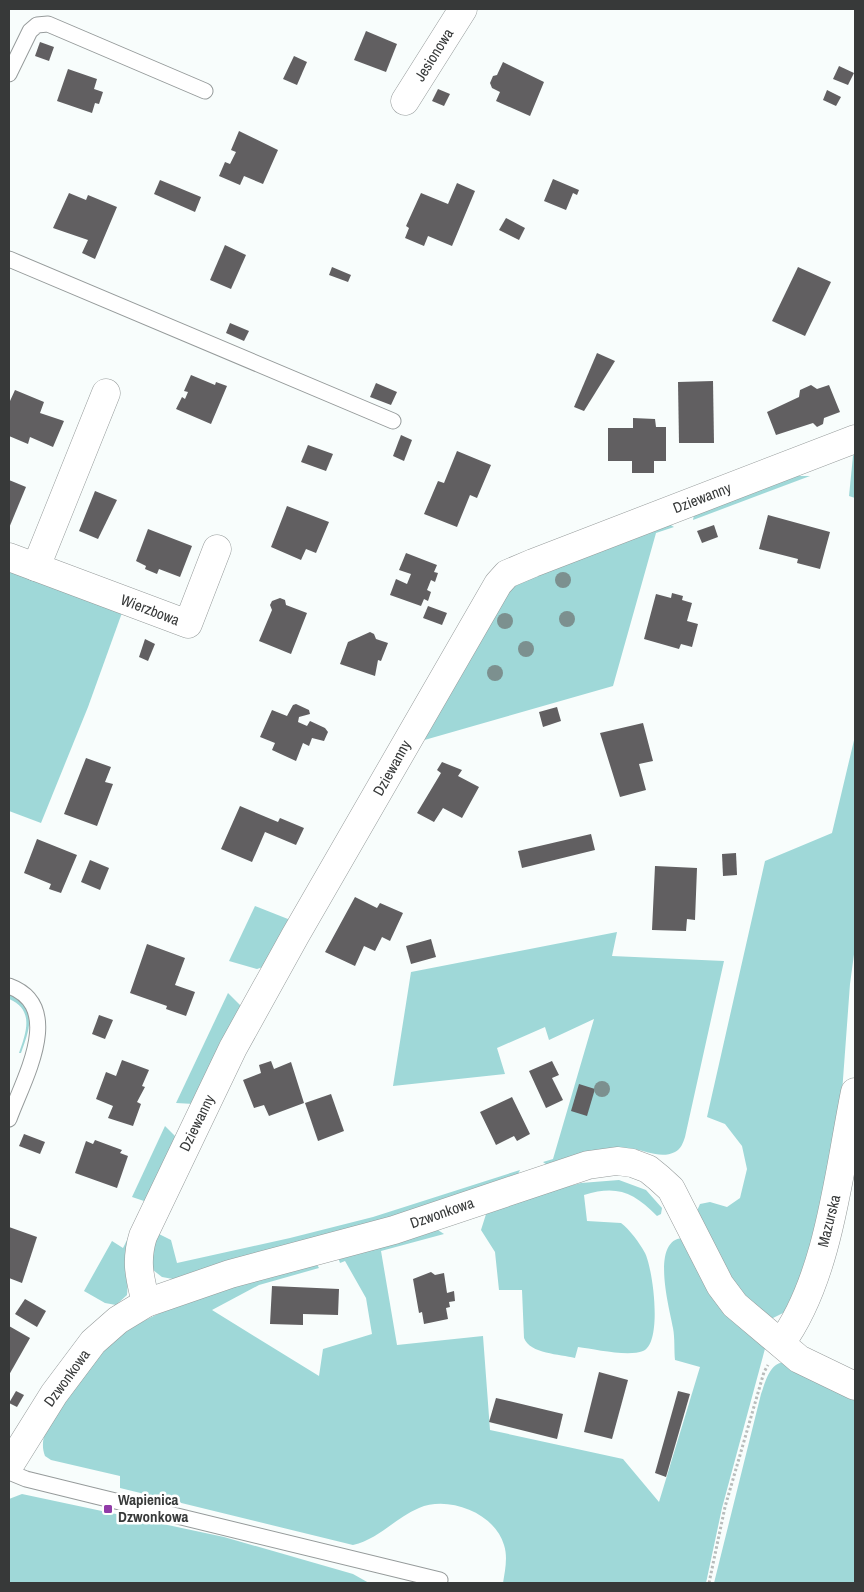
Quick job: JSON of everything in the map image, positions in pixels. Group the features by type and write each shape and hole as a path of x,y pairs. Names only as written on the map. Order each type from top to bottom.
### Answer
{"street":[{"name":"Jesionowa","path":"405,101 463,9"},
{"path":"36,567 106,392"},
{"name":"Dziewanny","path":"146,1303 138,1264 138,1255 143,1236 229,1057 295,936 498,584 507,574 533,563 855,439"},
{"name":"Wierzbowa","path":"9,557 188,624 217,549"},
{"name":"Mazurska","path":"781,1343 796,1323 807,1298 824,1244 836,1195 855,1092"},
{"name":"Dzwonkowa","path":"9,1466 54,1394 93,1342 118,1320 146,1303 230,1274 394,1230 588,1165 617,1161 641,1165 671,1190 726,1295 799,1359 855,1386"}],"lane":[{"path":"9,74 30,31 37,25 48,24 205,90"},
{"path":"9,260 393,421"},
{"path":"9,986 24,993 32,1001 37,1014 38,1029 34,1049 9,1119"},
{"path":"9,1472 86,1494 440,1580"}],"path":[{"path":"709,1583 725,1507 764,1372 781,1343"}],"shaded area":[{"path":"855,452 855,498 849,496"},
{"path":"794,476 810,476 693,520 695,510"},
{"path":"666,522 674,527 656,533 613,686 421,741 511,588 525,578"},
{"path":"9,571 123,610 88,707 41,823 9,811"},
{"path":"855,736 855,947 850,984 842,1093 822,1211 799,1288 787,1311 773,1318 766,1318 742,1298 696,1213 700,1204 710,1202 727,1207 740,1198 747,1169 742,1146 725,1124 707,1117 765,861 832,833"},
{"path":"255,906 293,921 266,966 257,969 229,961"},
{"path":"617,932 612,956 724,961 685,1137 677,1151 659,1155 634,1149 612,1148 590,1152 547,1165 543,1162 553,1159 594,1019 549,1040 545,1027 497,1048 505,1074 393,1086 411,972"},
{"path":"228,993 242,1007 194,1104 176,1103"},
{"path":"9,994 18,1000 28,1012 29,1027 21,1053 19,1053 26,1030 25,1016 23,1009 9,999"},
{"path":"165,1126 175,1136 169,1157 147,1202 132,1197"},
{"path":"520,1170 517,1176 511,1179 370,1223 173,1279 162,1277 153,1270 150,1251 157,1233 171,1240 177,1263 373,1217"},
{"path":"619,1180 646,1190 662,1208 661,1214 657,1216 632,1196 615,1191 606,1191 584,1195 587,1221 621,1223 634,1236 645,1253 651,1274 655,1321 649,1345 643,1351 637,1353 611,1352 578,1347 575,1358 532,1347 524,1338 522,1290 499,1290 495,1252 481,1230 487,1211 524,1198 581,1183"},
{"path":"432,1226 444,1234 381,1251 397,1345 483,1336 490,1430 623,1459 659,1502 700,1367 675,1360 674,1332 664,1277 664,1263 672,1242 682,1238 766,1345 722,1508 706,1583 503,1583 506,1554 499,1534 481,1516 456,1506 443,1504 419,1508 371,1538 353,1545 120,1488 120,1476 51,1460 45,1456 43,1441 52,1420 96,1360 118,1338 137,1325 185,1302 315,1261 319,1268 259,1285 212,1310 319,1376 323,1349 372,1334 366,1298 345,1261 340,1263 338,1257"},
{"path":"132,1230 127,1295 116,1305 105,1303 84,1291 112,1241 123,1248"},
{"path":"784,1362 855,1395 855,1583 714,1583 761,1394 771,1370 779,1363"},
{"path":"22,1494 224,1537 353,1574 369,1583 9,1583 9,1499"}],"building":[{"path":"366,31 397,44 386,72 354,60"},
{"path":"40,42 54,47 49,61 35,56"},
{"path":"294,56 307,62 297,85 283,79"},
{"path":"503,62 544,82 530,116 496,101 500,92 492,88 490,83 493,76 497,75"},
{"path":"839,66 854,73 848,85 833,79"},
{"path":"68,69 97,79 94,89 103,92 99,104 95,103 92,113 57,101"},
{"path":"438,89 450,94 444,106 432,101"},
{"path":"827,90 841,97 836,106 823,100"},
{"path":"239,131 278,150 263,184 244,176 240,185 219,176 225,162 230,164 236,152 231,150"},
{"path":"553,179 579,190 577,195 573,193 566,210 544,201"},
{"path":"160,180 201,197 195,212 154,194"},
{"path":"457,183 475,191 452,246 428,236 424,246 405,238 409,228 406,226 421,193 448,204"},
{"path":"69,193 86,200 88,195 117,207 95,259 82,253 88,240 53,228"},
{"path":"506,218 525,228 519,240 499,230"},
{"path":"225,245 246,255 231,289 210,280"},
{"path":"332,267 351,275 348,282 329,275"},
{"path":"798,267 831,282 805,336 772,321"},
{"path":"230,323 249,331 244,341 226,333"},
{"path":"597,353 615,361 584,411 574,407"},
{"path":"191,375 215,385 216,382 227,386 211,424 176,409 182,397 185,399 188,392 184,391"},
{"path":"713,381 714,443 679,443 678,382"},
{"path":"376,383 397,392 391,405 370,397"},
{"path":"811,385 817,389 829,385 840,412 824,418 823,424 817,427 813,423 776,435 767,412 799,397 800,390"},
{"path":"15,390 44,402 40,413 64,421 53,447 30,437 28,444 9,436 9,401"},
{"path":"633,418 655,419 656,427 666,427 666,461 654,461 654,473 632,473 632,461 608,461 608,428 633,428"},
{"path":"401,435 412,440 404,461 393,456"},
{"path":"308,445 333,454 326,471 301,462"},
{"path":"457,451 491,465 477,498 470,495 457,527 424,514 438,481 444,483"},
{"path":"9,480 26,487 9,528"},
{"path":"95,491 117,500 98,539 79,531"},
{"path":"287,506 329,522 316,553 306,549 301,560 271,547"},
{"path":"768,515 830,532 820,569 797,563 798,559 759,549"},
{"path":"714,525 718,537 702,543 697,531"},
{"path":"148,529 192,546 180,577 159,569 157,574 145,569 146,566 136,561"},
{"path":"406,553 437,565 434,572 438,573 435,582 431,580 427,590 431,592 428,601 424,599 421,606 390,595 396,579 407,584 411,574 399,570"},
{"path":"672,593 683,596 682,600 692,603 687,621 698,624 692,647 681,644 679,649 644,639 656,594 671,598"},
{"path":"280,598 285,600 286,605 307,613 291,654 259,641 272,610 270,605 272,601"},
{"path":"428,606 447,613 442,625 423,618"},
{"path":"370,632 374,634 376,639 388,643 381,661 378,660 375,676 340,664 348,642"},
{"path":"145,639 155,644 148,661 139,657"},
{"path":"296,704 309,710 310,714 299,717 298,722 307,726 310,721 325,728 328,732 324,741 312,738 309,746 303,743 296,761 272,750 275,743 260,737 272,710 287,716 293,705"},
{"path":"557,707 561,721 543,727 539,712"},
{"path":"643,723 653,761 639,764 646,790 620,797 600,733"},
{"path":"86,758 111,767 105,782 113,784 97,826 64,814"},
{"path":"442,762 462,770 458,776 479,787 462,818 443,808 434,822 417,813 441,773 437,770"},
{"path":"240,806 278,822 280,818 304,828 296,845 265,832 252,862 221,849"},
{"path":"591,834 595,850 522,868 518,851"},
{"path":"37,839 77,855 61,893 49,889 51,884 24,873"},
{"path":"736,853 737,875 723,876 722,854"},
{"path":"90,860 109,868 100,890 81,882"},
{"path":"655,866 697,868 695,920 687,919 686,931 652,930"},
{"path":"355,897 377,908 380,903 403,913 390,941 382,937 375,951 364,946 355,966 325,952"},
{"path":"431,939 436,957 411,964 406,946"},
{"path":"147,944 185,958 175,985 195,992 186,1016 166,1009 167,1006 130,993"},
{"path":"99,1015 113,1020 105,1039 92,1034"},
{"path":"122,1060 149,1070 142,1086 145,1087 137,1102 141,1104 133,1126 108,1118 113,1106 96,1099 106,1072 116,1076"},
{"path":"271,1061 274,1069 291,1062 304,1103 269,1116 264,1105 254,1108 243,1080 261,1073 259,1065"},
{"path":"552,1061 559,1075 552,1078 563,1100 546,1108 529,1071"},
{"path":"579,1084 595,1089 587,1116 571,1111"},
{"path":"331,1094 344,1131 318,1141 305,1103"},
{"path":"512,1097 530,1134 517,1141 514,1136 496,1145 480,1112"},
{"path":"24,1134 45,1142 40,1154 19,1146"},
{"path":"95,1140 122,1150 120,1153 128,1156 117,1188 75,1173 86,1141 93,1144"},
{"path":"9,1227 37,1237 22,1283 9,1278"},
{"path":"431,1272 435,1275 444,1273 447,1293 454,1291 455,1301 449,1302 450,1307 446,1308 448,1319 424,1324 422,1312 419,1313 413,1279"},
{"path":"272,1286 339,1289 338,1315 303,1314 303,1325 270,1324"},
{"path":"25,1299 46,1311 37,1327 15,1314"},
{"path":"9,1326 30,1338 9,1375"},
{"path":"599,1372 628,1380 612,1439 584,1432"},
{"path":"16,1391 24,1395 17,1407 9,1403"},
{"path":"678,1391 690,1394 666,1477 655,1473"},
{"path":"496,1398 563,1414 557,1439 489,1422"}],"place":[{"name":"Wapienica Dzwonkowa","path":"108,1509"}]}
